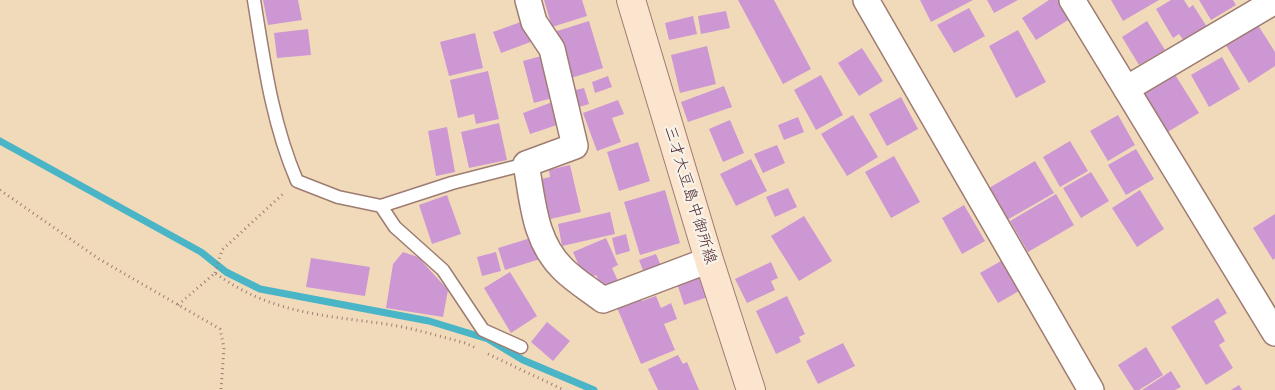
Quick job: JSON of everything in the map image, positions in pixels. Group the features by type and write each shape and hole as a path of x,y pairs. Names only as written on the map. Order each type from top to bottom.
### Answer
{"main road":[{"name":"三才大豆島中御所線","path":"631,0 709,260 751,390"}],"street":[{"path":"528,0 534,22 552,49 575,146 526,164 537,228 545,247 563,269 603,300 709,260"},
{"path":"866,0 1091,390"},
{"path":"1072,0 1275,333"},
{"path":"1126,89 1275,1"}],"lane":[{"path":"254,0 269,98 285,152 297,181 338,197 381,206 452,183 526,164"},
{"path":"381,206 395,227 443,270 483,330 521,348"}],"path":[{"path":"178,305 215,273 222,250 297,181"},
{"path":"0,190 99,259 220,329 224,348 221,390"},
{"path":"215,273 238,290 269,303 319,316 388,324 465,343 564,390"}],"building":[{"path":"263,0 298,0 302,20 268,25"},
{"path":"544,0 582,0 587,16 552,27"},
{"path":"738,0 774,0 811,69 783,84"},
{"path":"920,0 973,0 931,22"},
{"path":"987,0 1018,0 994,13"},
{"path":"1049,0 1061,0 1073,17 1036,40 1022,18"},
{"path":"1111,0 1159,0 1123,21"},
{"path":"1171,0 1184,0 1189,8 1193,5 1207,27 1184,41 1179,34 1173,38 1156,9"},
{"path":"1199,0 1233,0 1236,5 1211,20"},
{"path":"969,8 985,36 954,53 937,25"},
{"path":"726,11 730,28 701,34 698,16"},
{"path":"693,16 697,34 669,40 665,23"},
{"path":"529,19 536,40 501,53 493,32"},
{"path":"589,21 603,68 568,79 554,32"},
{"path":"1147,21 1165,50 1139,65 1122,37"},
{"path":"1256,22 1275,52 1275,66 1249,83 1224,42"},
{"path":"308,29 311,55 277,58 274,33"},
{"path":"1018,30 1046,82 1016,98 989,46"},
{"path":"475,33 483,68 449,76 440,42"},
{"path":"707,46 716,84 680,93 671,55"},
{"path":"862,48 883,81 859,96 838,63"},
{"path":"545,55 556,97 534,103 523,61"},
{"path":"1222,57 1240,89 1209,107 1191,75"},
{"path":"488,71 499,119 476,124 474,114 458,118 450,80"},
{"path":"1174,73 1199,113 1166,133 1141,93"},
{"path":"821,75 843,115 816,130 794,90"},
{"path":"608,76 612,87 595,93 592,82"},
{"path":"724,86 732,107 688,122 681,102"},
{"path":"584,88 589,104 576,108 571,91"},
{"path":"901,97 918,129 887,146 869,114"},
{"path":"618,100 624,114 612,118 621,142 597,151 583,113"},
{"path":"555,101 563,123 530,134 523,113"},
{"path":"853,115 878,157 847,176 821,134"},
{"path":"1118,115 1135,145 1108,161 1090,131"},
{"path":"798,117 804,132 784,140 778,125"},
{"path":"730,120 744,153 723,162 709,129"},
{"path":"499,123 507,160 469,168 461,132"},
{"path":"447,127 455,172 436,176 428,131"},
{"path":"1070,141 1088,171 1060,187 1043,157"},
{"path":"638,142 650,181 619,191 607,152"},
{"path":"777,145 785,163 763,173 754,154"},
{"path":"1136,149 1154,179 1126,195 1108,165"},
{"path":"894,156 920,202 891,218 865,172"},
{"path":"751,159 767,191 736,206 720,174"},
{"path":"1035,161 1054,193 1007,220 989,188"},
{"path":"570,165 581,212 546,220 537,180 550,177 549,170"},
{"path":"1091,172 1109,201 1081,218 1063,188"},
{"path":"788,188 797,207 775,217 766,197"},
{"path":"665,190 680,243 640,255 624,202"},
{"path":"1140,190 1164,229 1137,247 1112,208"},
{"path":"1056,194 1074,225 1028,252 1010,221"},
{"path":"447,195 461,234 432,244 419,205"},
{"path":"964,205 985,241 962,254 942,218"},
{"path":"610,212 615,234 562,246 558,224"},
{"path":"1275,214 1275,258 1273,260 1253,228"},
{"path":"804,216 832,261 799,281 771,236"},
{"path":"626,234 630,251 616,255 612,238"},
{"path":"534,237 540,259 505,270 498,248"},
{"path":"606,238 618,265 612,268 618,281 602,288 596,275 585,280 573,252"},
{"path":"403,252 418,257 448,290 443,317 386,308 393,264"},
{"path":"496,252 501,271 482,276 477,257"},
{"path":"656,254 663,271 646,278 639,260"},
{"path":"1008,257 1026,287 998,303 980,273"},
{"path":"311,258 370,267 365,296 306,287"},
{"path":"771,262 778,278 771,281 775,290 747,303 735,279"},
{"path":"706,270 714,295 684,305 676,280"},
{"path":"510,272 537,316 511,333 484,288"},
{"path":"638,294 642,301 656,296 661,308 671,303 677,319 664,324 675,350 641,364 615,303"},
{"path":"787,296 805,334 799,337 801,342 776,354 756,311"},
{"path":"1218,298 1227,313 1214,321 1225,341 1219,345 1233,368 1206,385 1171,327"},
{"path":"547,322 570,341 553,361 531,342"},
{"path":"843,343 855,366 818,384 806,361"},
{"path":"1146,347 1163,375 1139,390 1134,390 1118,365"},
{"path":"678,355 683,364 687,362 699,390 658,390 648,369"},
{"path":"1171,371 1181,387 1175,390 1142,390"},
{"path":"1239,385 1242,390 1231,390"}],"waterway":[{"path":"0,141 201,252 226,272 260,289 429,321 488,339 523,360 594,390"}]}
